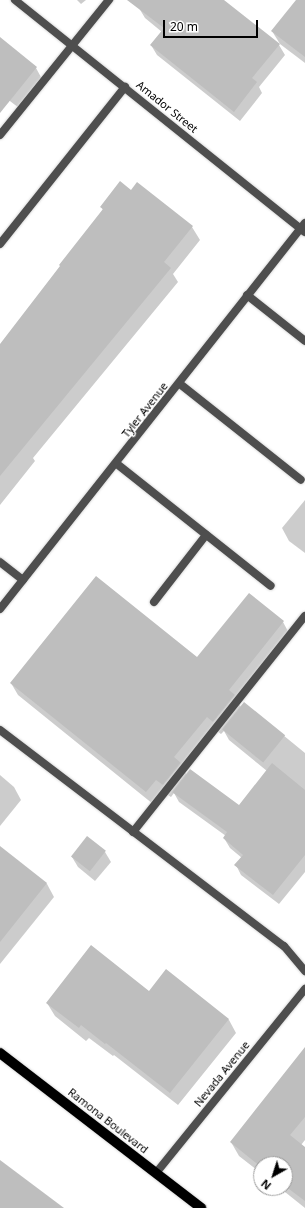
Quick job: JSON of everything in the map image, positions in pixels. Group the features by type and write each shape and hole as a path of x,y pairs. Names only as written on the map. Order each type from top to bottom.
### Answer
{"main road":[{"name":"Ramona Boulevard","path":"0,1053 201,1208"}],"street":[{"name":"Amador Street","path":"15,0 304,228"},
{"path":"0,136 109,0"},
{"path":"0,244 125,87"},
{"name":"Tyler Avenue","path":"0,609 180,384 247,295 304,228"},
{"path":"247,295 305,341"},
{"path":"180,384 301,480"},
{"path":"117,464 271,586"},
{"path":"154,602 206,534"},
{"path":"0,562 23,580"},
{"path":"133,832 305,616"},
{"path":"0,730 284,946 305,971"},
{"name":"Nevada Avenue","path":"156,1173 305,989"}],"building":[{"path":"127,0 224,0 280,44 252,78 257,82 234,112 150,45 164,28"},
{"path":"296,0 305,0 305,57 271,31"},
{"path":"0,37 37,67 0,113"},
{"path":"120,181 131,190 137,182 193,226 164,262 171,268 0,476 0,344 103,209 100,207"},
{"path":"96,576 197,657 249,593 284,621 229,690 235,695 213,722 207,717 174,757 181,763 163,785 156,780 146,792 10,683"},
{"path":"244,702 285,735 263,763 222,729"},
{"path":"272,763 305,790 305,855 273,895 234,865 243,855 223,838 227,832 172,792 190,769 239,805"},
{"path":"87,836 106,851 90,871 71,856"},
{"path":"0,846 47,883 0,942"},
{"path":"91,945 149,991 166,969 229,1019 170,1093 106,1043 105,1044 81,1025 79,1028 46,1003"},
{"path":"305,1047 305,1117 290,1135 305,1147 305,1201 293,1192 293,1156 253,1156 253,1161 230,1142"},
{"path":"0,1160 64,1208 0,1208"}]}
